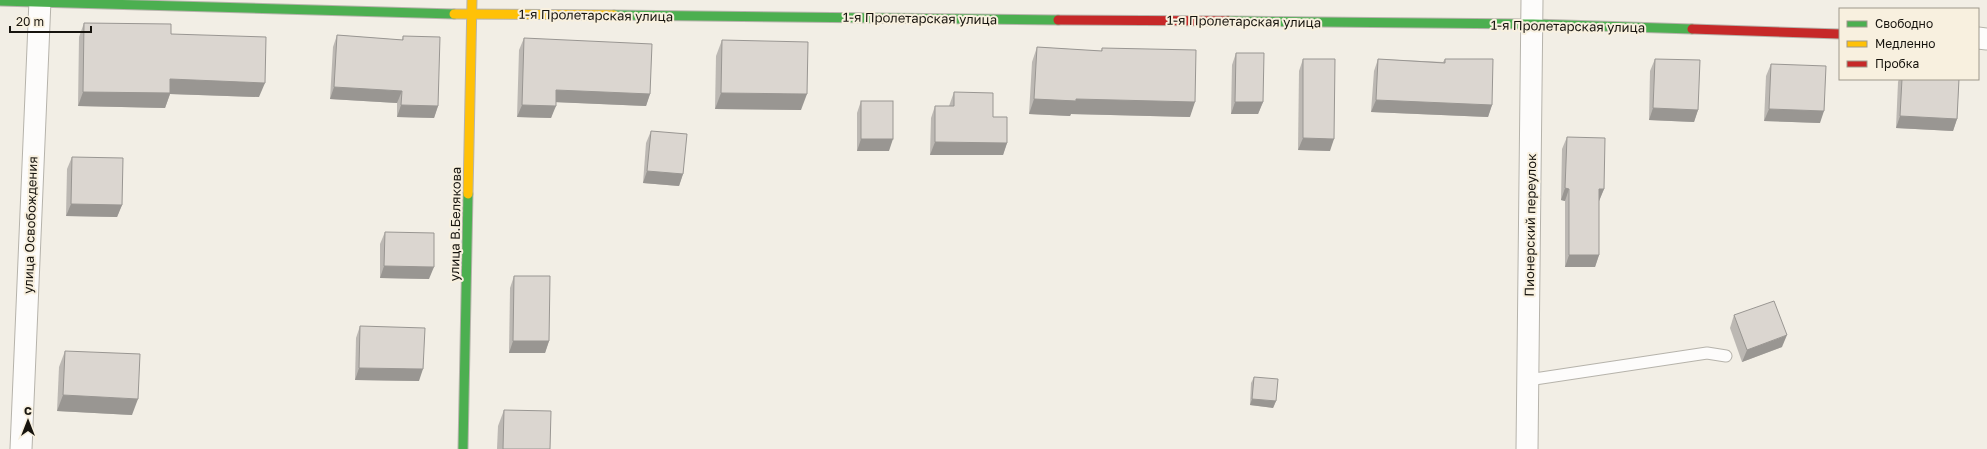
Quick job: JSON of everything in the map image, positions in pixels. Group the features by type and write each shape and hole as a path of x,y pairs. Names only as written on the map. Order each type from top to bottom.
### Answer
{"street":[{"name":"1-я Пролетарская улица","path":"0,1 40,0 472,14 1533,24 1839,34"},
{"name":"улица Освобождения","path":"21,449 40,0"},
{"name":"улица В.Белякова","path":"463,449 472,0"},
{"name":"Пионерский переулок","path":"1527,449 1533,24 1532,0"}],"lane":[{"path":"1528,380 1707,353 1726,356"}],"building":[{"path":"84,23 171,24 171,34 266,37 265,83 170,79 170,93 83,92"},
{"path":"337,35 403,40 403,36 440,37 438,106 401,105 402,91 334,87"},
{"path":"524,38 652,44 650,94 556,90 556,106 522,105"},
{"path":"722,40 808,42 807,94 721,93"},
{"path":"1037,47 1102,51 1102,48 1196,50 1195,102 1076,99 1076,101 1034,99"},
{"path":"1236,53 1264,53 1263,102 1235,102"},
{"path":"1303,59 1335,59 1334,139 1303,138"},
{"path":"1378,59 1445,63 1445,59 1493,59 1492,105 1376,100"},
{"path":"1655,59 1700,60 1698,110 1653,108"},
{"path":"1771,64 1826,66 1824,111 1769,109"},
{"path":"1902,80 1959,80 1957,119 1900,116"},
{"path":"954,92 993,93 993,117 1007,117 1007,143 935,142 935,106 954,106"},
{"path":"861,101 893,101 893,139 861,139"},
{"path":"651,131 687,134 683,174 647,171"},
{"path":"1567,137 1605,138 1604,189 1599,189 1599,255 1569,255 1569,189 1565,188"},
{"path":"72,157 123,158 122,205 71,204"},
{"path":"385,232 434,233 434,267 384,266"},
{"path":"514,276 550,276 549,341 513,341"},
{"path":"1774,301 1787,335 1747,350 1734,315"},
{"path":"360,326 425,328 423,369 359,368"},
{"path":"65,351 140,354 138,399 63,395"},
{"path":"1254,377 1278,379 1276,401 1252,399"},
{"path":"504,410 551,411 550,449 503,449"}],"traffic: fast":[{"path":"0,1 454,14"},
{"path":"614,15 1058,20"},
{"path":"1228,21 1533,24 1692,29"},
{"path":"463,449 468,194"}],"traffic: slow":[{"path":"468,194 472,0"},
{"path":"454,14 614,15"}],"traffic: jam":[{"path":"1058,20 1228,21"},
{"path":"1692,29 1839,34"}]}
